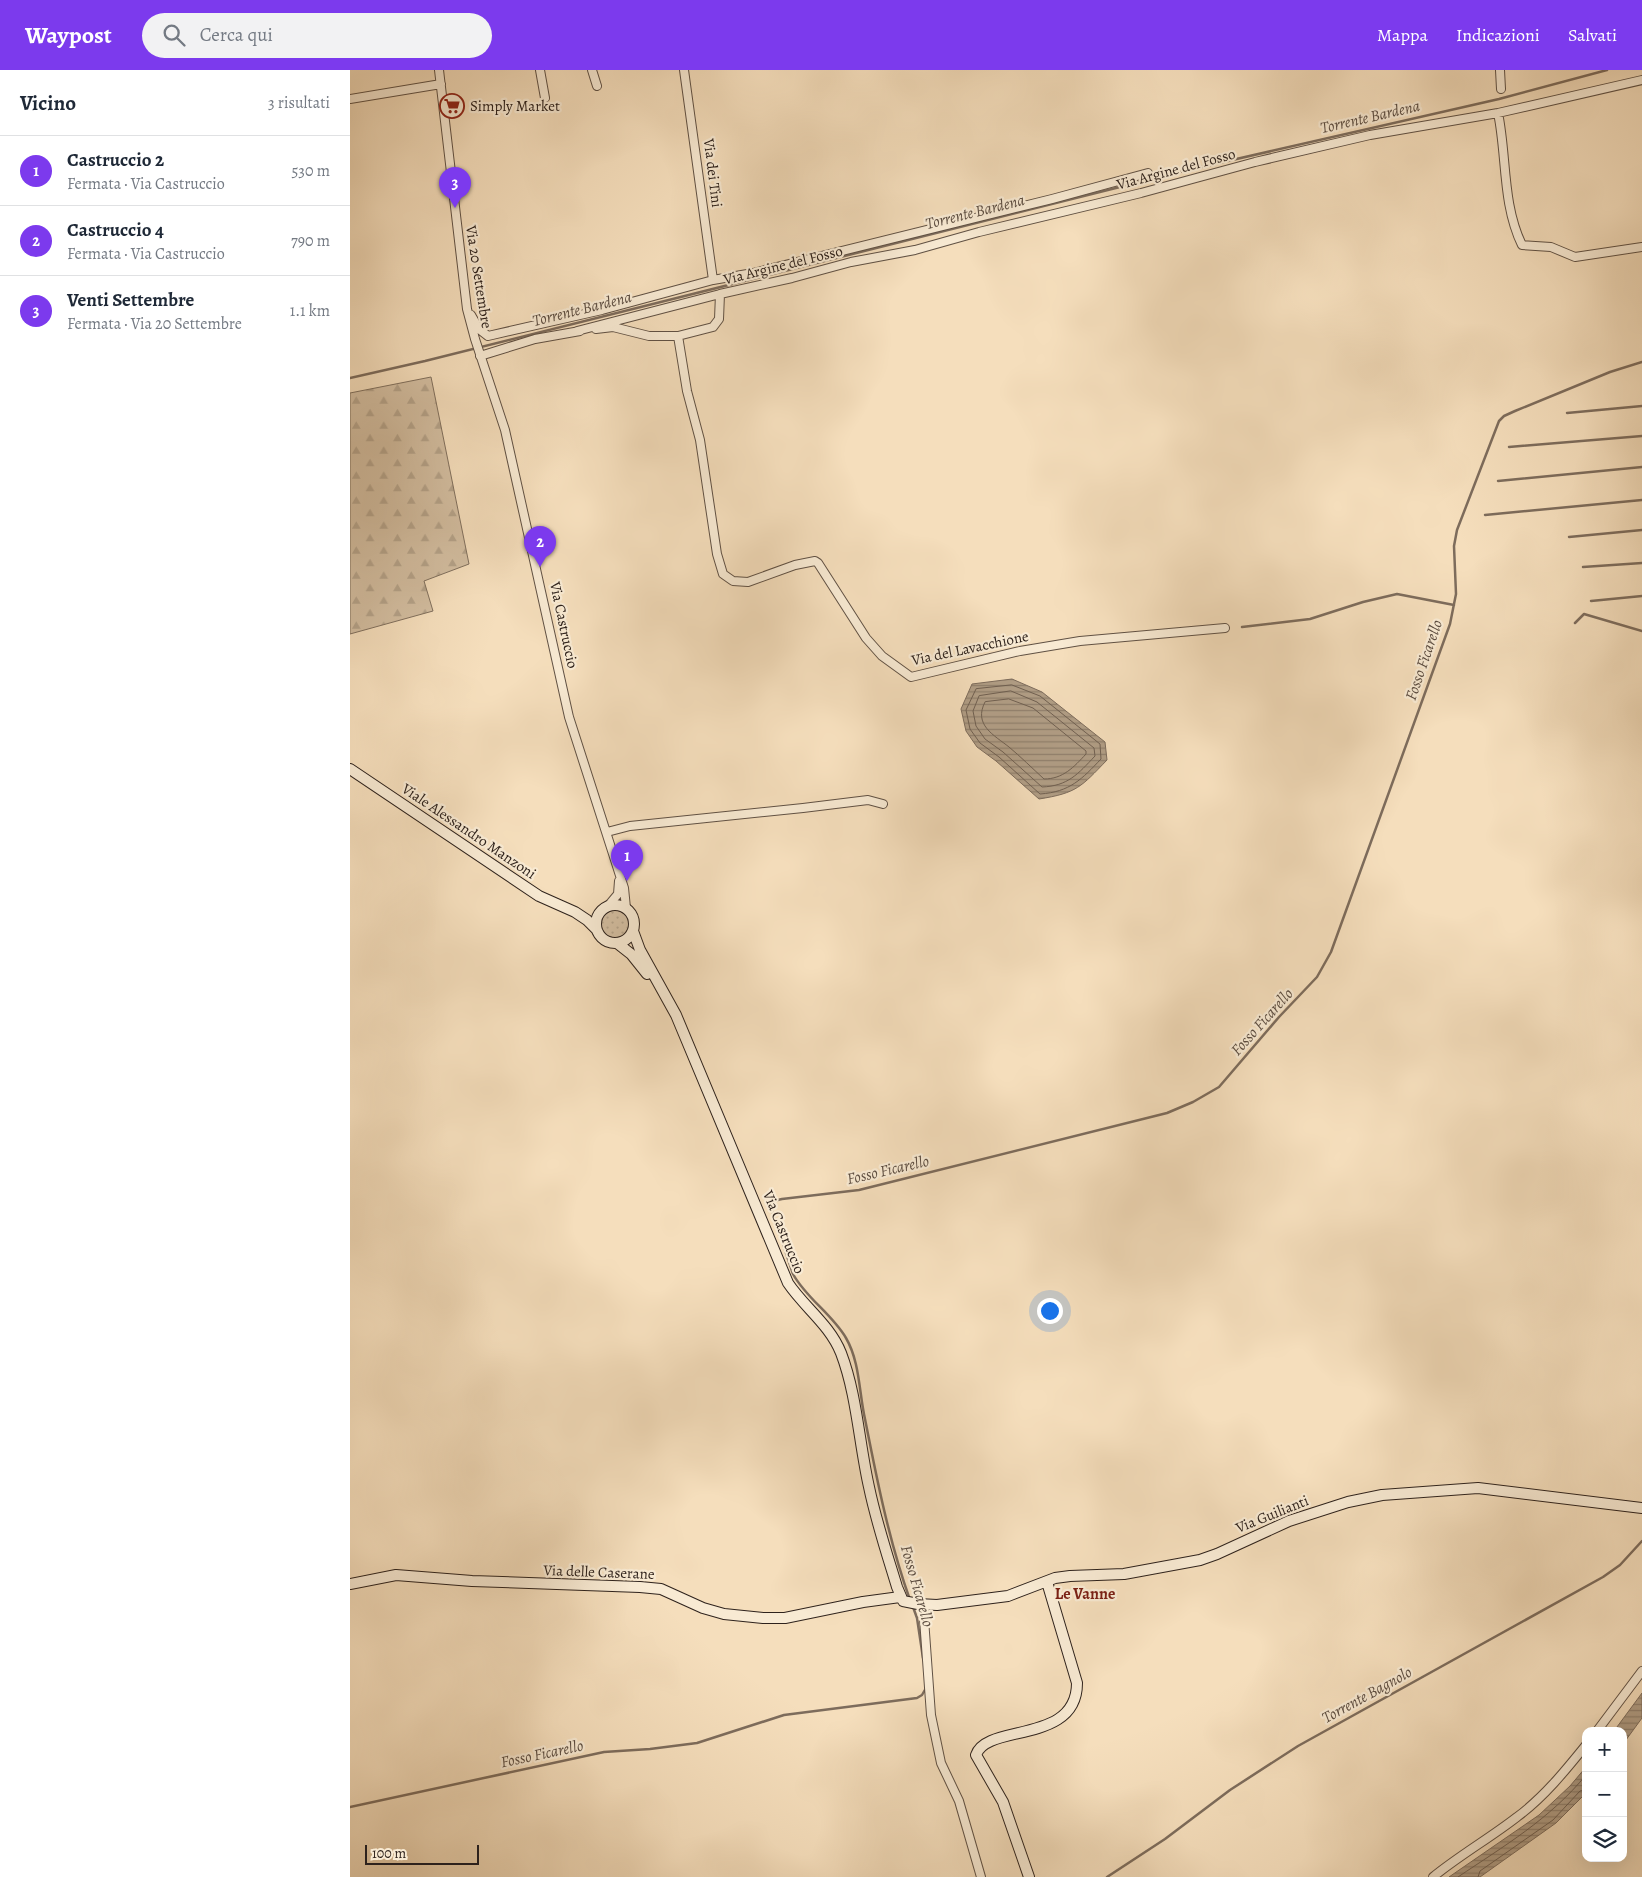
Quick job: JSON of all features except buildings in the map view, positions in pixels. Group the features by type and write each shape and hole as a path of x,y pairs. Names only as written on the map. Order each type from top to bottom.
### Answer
{"street":[{"name":"Via 20 Settembre","path":"439,70 467,309 480,356"},
{"path":"540,70 545,98"},
{"path":"592,70 597,86"},
{"name":"Via dei Tini","path":"684,70 713,280"},
{"path":"1500,70 1501,89"},
{"name":"Via Argine del Fosso","path":"576,331 851,262 915,250 1255,162 1370,135 1498,113 1642,80"},
{"path":"350,100 441,84"},
{"path":"1498,113 1509,201 1516,233 1522,245 1550,247 1575,257 1642,247"},
{"path":"467,309 479,329 488,336 602,310 713,280 753,273 1052,199 1148,173"},
{"path":"480,356 536,339 576,331 614,327 649,336 678,336 715,325 720,310 720,294"},
{"name":"Via del Lavacchione","path":"678,336 687,392 700,440 717,554 724,574 733,582 748,582 795,565 814,561 818,562 866,638 882,656 911,676 1020,651 1080,641 1225,628"},
{"name":"Via Castruccio","path":"480,356 505,430 569,717 624,888 626,908"},
{"name":"Viale Alessandro Manzoni","path":"350,770 539,896 575,912 597,930"},
{"path":"607,832 630,826 868,800 883,804"},
{"name":"Via Castruccio","path":"605,907 618,894 620,887 617,869"},
{"path":"575,912 621,905 626,908 634,918 633,931 640,950 662,992"},
{"path":"605,907 596,918 599,934 607,941 617,943 631,954 662,992"},
{"path":"617,943 627,939 633,931"},
{"name":"Via Castruccio","path":"662,992 676,1015 788,1283 794,1293 827,1330 840,1352 848,1378 869,1488 912,1602"},
{"name":"Via Guilianti","path":"912,1602 1008,1596 1054,1578 1124,1574 1200,1560 1289,1521 1348,1502 1382,1495 1478,1488 1642,1508"},
{"name":"Via delle Caserane","path":"350,1584 396,1574 490,1582 640,1586 661,1589 703,1608 724,1614 763,1618 803,1616 863,1602 912,1602"},
{"path":"1029,1877 1003,1802 976,1755 978,1750 987,1743 1049,1724 1061,1718 1074,1703 1077,1694 1077,1683 1047,1582"},
{"path":"912,1602 941,1762 960,1801 981,1877"},
{"path":"1600,1727 1642,1671"},
{"path":"1433,1877 1454,1860 1517,1817 1563,1772 1582,1750"}],"green space":[{"path":"431,377 469,564 424,581 433,611 350,634 350,393"},
{"path":"615,910 625,914 629,924 625,934 615,938 605,934 601,924 605,914"}],"water":[{"path":"1012,679 1042,692 1105,742 1107,760 1091,777 1078,787 1062,794 1039,799 977,747 966,731 961,709 972,684"},
{"path":"1642,1693 1642,1718 1627,1739 1627,1727 1617,1727"},
{"path":"1582,1772 1582,1797 1556,1823 1480,1877 1449,1877 1539,1815 1570,1786"}],"waterway":[{"name":"Torrente Bardena","path":"350,378 425,361 1184,171 1499,99 1607,70"},
{"name":"Fosso Ficarello","path":"910,1600 884,1510 863,1409 857,1367 851,1347 834,1321 798,1283 793,1274 770,1205 773,1201 782,1199 859,1190 1167,1113 1193,1102 1219,1087 1279,1017 1317,977 1331,952 1450,624 1456,594 1454,546 1457,530 1499,421 1504,416 1515,411 1610,372 1642,362"},
{"path":"1567,413 1642,406"},
{"path":"1509,447 1642,436"},
{"path":"1498,481 1642,467"},
{"path":"1485,515 1642,500"},
{"path":"1569,537 1642,530"},
{"path":"1583,567 1642,563"},
{"path":"1242,627 1310,619 1363,602 1397,594 1454,605"},
{"path":"1591,601 1642,596"},
{"path":"1575,623 1584,614 1642,631"},
{"name":"Torrente Bagnolo","path":"1107,1877 1165,1839 1230,1790 1298,1746 1603,1577 1620,1565 1642,1541"},
{"name":"Fosso Ficarello","path":"913,1607 917,1618 923,1658"},
{"name":"Fosso Ficarello","path":"350,1807 604,1752 697,1743 784,1715 917,1698 922,1695 926,1688"}],"place":[{"name":"Simply Market","path":"452,106"},
{"name":"Venti Settembre","path":"455,208"},
{"name":"Castruccio 4","path":"540,567"},
{"name":"Castruccio 2","path":"627,881"}],"district":[{"name":"Le Vanne","path":"1085,1594"}]}
